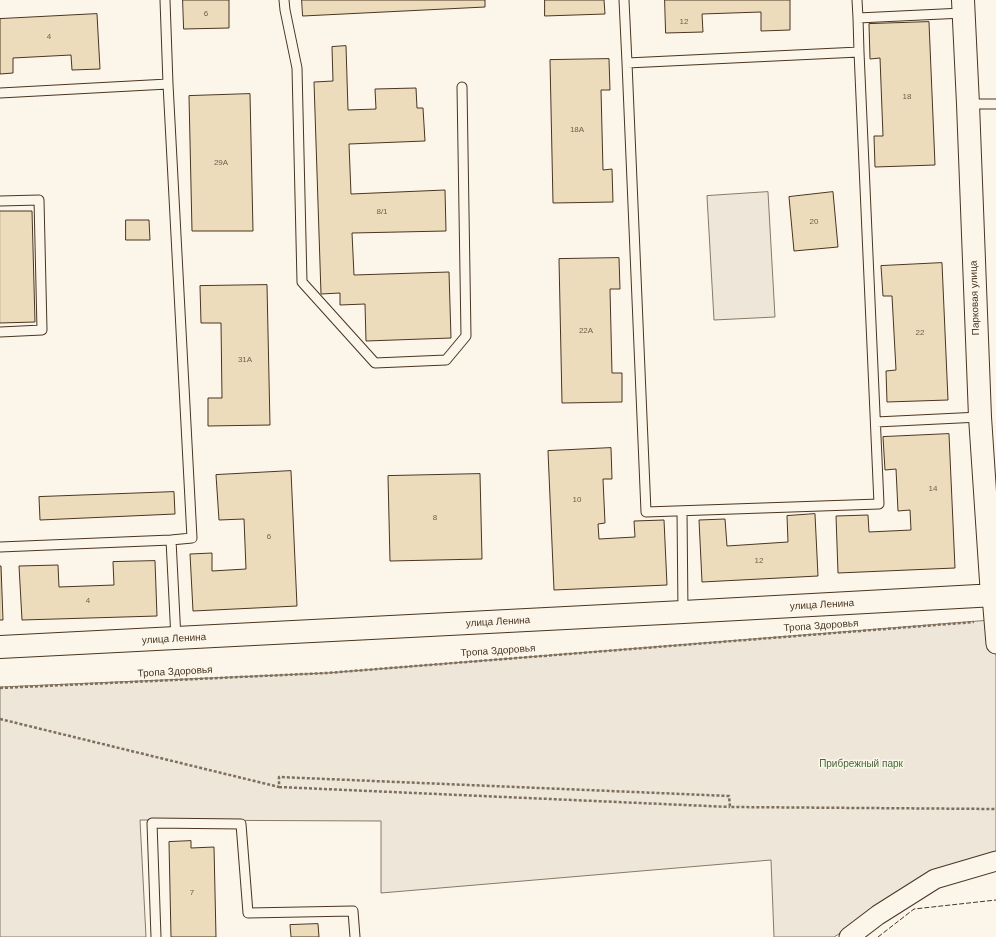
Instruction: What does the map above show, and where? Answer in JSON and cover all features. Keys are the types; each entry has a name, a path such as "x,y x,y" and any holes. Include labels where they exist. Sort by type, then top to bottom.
{"street":[{"name":"Парковая улица","path":"963,7 980,417 994,596"},
{"name":"улица Ленина","path":"0,647 994,596"},
{"path":"994,596 996,644"},
{"path":"849,937 878,915 935,879 996,861"}],"lane":[{"path":"0,547 192,538 168,84 165,0"},
{"path":"284,0 297,68 302,282 375,363 446,360 466,336 462,87"},
{"path":"624,0 646,512 879,504 857,0"},
{"path":"858,18 963,7"},
{"path":"627,63 859,52"},
{"path":"0,93 168,84"},
{"path":"968,104 996,104"},
{"path":"0,201 39,200 42,330 0,332"},
{"path":"876,422 980,417"},
{"path":"682,511 683,612"},
{"path":"171,540 176,639"},
{"path":"156,937 152,823 241,824 248,913 354,911 355,937"}],"path":[{"name":"Тропа Здоровья","path":"0,688 327,673 994,620"},
{"path":"0,719 279,787 730,807 996,809"},
{"path":"279,787 279,777 729,796 730,807"}],"green space":[{"path":"768,192 775,317 714,320 707,196"},
{"name":"Прибрежный парк","path":"996,620 996,856 939,871 834,937 774,937 771,860 381,893 381,821 140,820 146,937 0,937 0,687 327,673"}],"building":[{"path":"183,0 229,0 229,28 184,29"},
{"path":"302,0 485,0 485,7 303,16"},
{"path":"545,0 604,0 605,14 545,16"},
{"path":"665,0 790,0 790,30 761,31 761,12 702,14 703,32 666,33"},
{"path":"97,14 100,69 72,70 71,55 13,58 13,73 0,74 0,19"},
{"path":"929,22 935,165 875,167 874,136 883,136 880,58 870,59 869,24"},
{"path":"346,46 348,110 376,109 375,89 416,88 417,108 423,108 425,141 349,144 351,194 445,190 446,231 352,233 354,275 449,272 451,338 366,341 365,304 340,305 340,293 321,294 314,82 333,81 332,47"},
{"path":"609,59 610,90 601,90 603,170 612,169 613,202 553,203 550,60"},
{"path":"250,94 253,231 192,231 189,96"},
{"path":"833,192 838,247 794,251 789,197"},
{"path":"0,211 32,211 35,322 0,323"},
{"path":"126,220 149,220 150,240 126,240"},
{"path":"619,258 620,289 610,289 612,373 622,373 622,402 562,403 559,259"},
{"path":"942,263 948,400 887,402 886,371 896,370 892,296 883,296 881,266"},
{"path":"267,285 270,425 208,426 208,398 222,398 221,323 201,323 200,286"},
{"path":"949,434 955,568 838,573 836,516 868,515 869,532 911,530 910,510 898,511 896,469 885,470 883,437"},
{"path":"611,448 612,479 603,479 605,523 598,524 599,539 635,537 634,521 664,520 667,585 554,590 548,451"},
{"path":"291,471 297,606 193,611 190,554 212,553 212,571 246,569 244,519 219,520 216,475"},
{"path":"480,474 482,559 390,561 388,476"},
{"path":"174,492 175,514 40,520 39,497"},
{"path":"815,514 818,576 702,582 699,520 725,519 727,546 788,542 787,516"},
{"path":"155,561 157,616 22,620 19,566 58,565 59,587 114,585 113,562"},
{"path":"1,566 3,620 0,620"},
{"path":"191,841 191,848 214,847 216,937 171,937 169,842"},
{"path":"318,924 319,937 291,937 290,925"}],"fence":[{"path":"878,937 914,909 996,900"}]}
